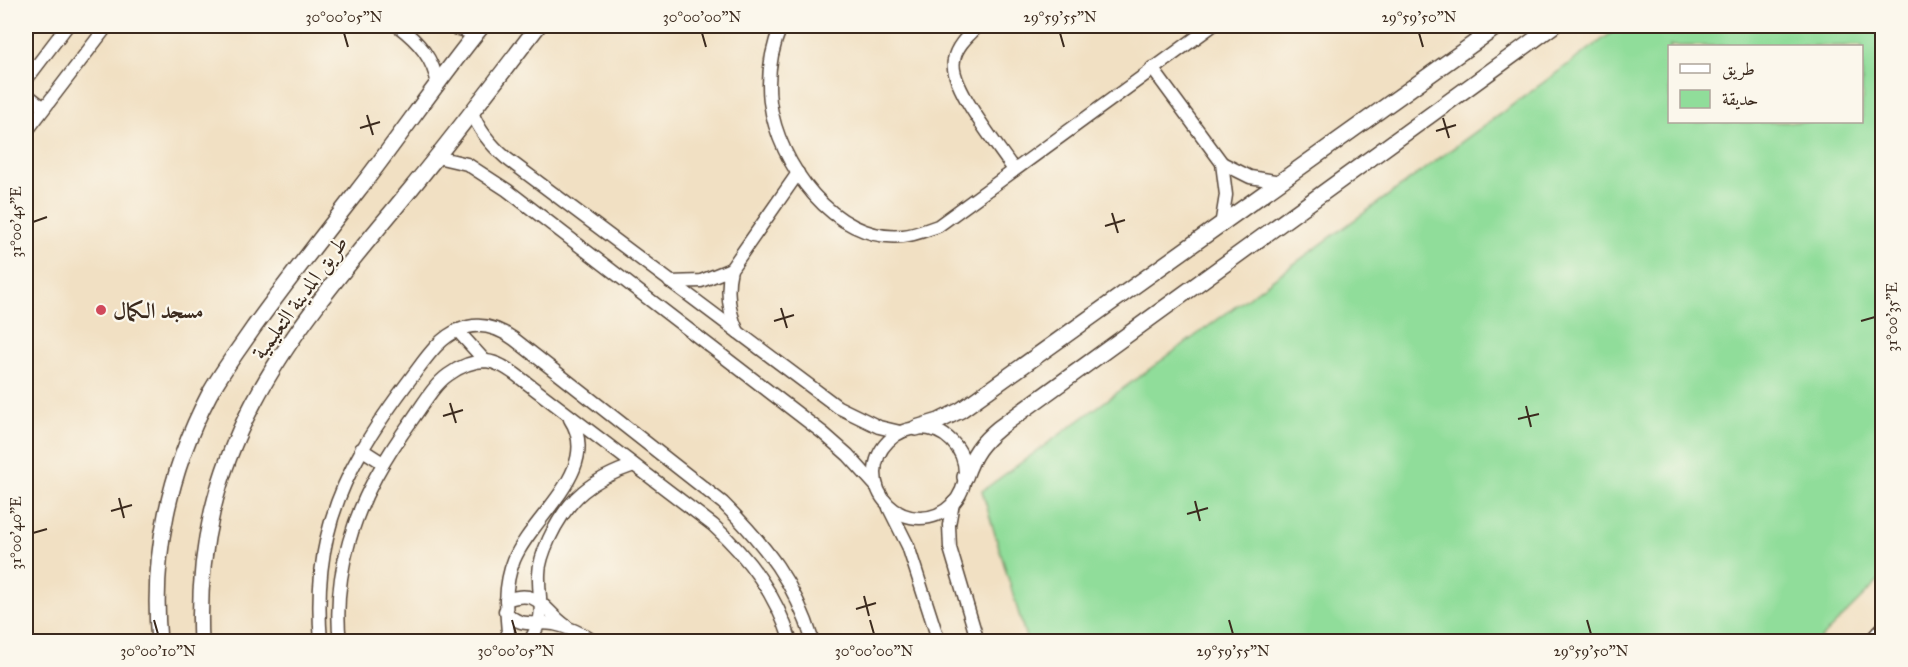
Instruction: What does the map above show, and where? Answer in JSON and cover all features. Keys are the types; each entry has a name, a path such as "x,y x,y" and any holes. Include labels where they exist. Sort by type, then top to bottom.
{"street":[{"path":"26,80 67,26"},
{"path":"26,132 107,26"},
{"path":"398,26 418,42 425,51 436,73 438,85"},
{"path":"446,26 466,31 480,28"},
{"name":"طريق المدينة التعليمية","path":"201,642 201,576 212,507 226,462 249,408 286,348 319,302 437,157 538,26"},
{"path":"781,26 771,59 770,103 783,145 798,173 816,198 846,223 873,233 901,236 920,233 938,226 1212,26"},
{"path":"978,26 958,48 953,72 962,93 1014,170"},
{"path":"877,487 875,471 878,456 887,442 900,432 939,421 961,410 1498,26"},
{"path":"885,502 898,513 911,517 925,518 938,514 953,503 961,492 972,458 984,441 999,428 1553,26"},
{"name":"طريق المدينة التعليمية","path":"159,642 157,583 160,544 168,505 178,467 210,395 230,361 281,290 480,28"},
{"path":"1152,68 1222,163 1250,177 1281,182"},
{"path":"26,94 44,108"},
{"path":"472,112 476,124 487,139 506,158 738,333 838,407 871,424 900,432"},
{"path":"437,157 466,164 507,190 823,433 848,455 877,487 908,546 939,642"},
{"path":"1221,226 1226,195 1222,163"},
{"path":"738,333 729,308 728,282 731,268 798,173"},
{"path":"670,282 701,280 731,268"},
{"path":"321,642 319,603 321,570 327,537 336,506 361,449 420,365 457,330 480,325 504,332 723,503 752,532 790,584 800,603 813,642"},
{"path":"457,330 485,361"},
{"path":"340,642 339,605 348,544 357,515 383,463 418,410 447,376 459,368 485,361 498,363 515,374 713,525 739,548 772,595 785,621 791,642"},
{"path":"509,642 506,605 509,574 521,545 572,474 578,459 578,436 568,415"},
{"path":"916,428 931,429 946,436 957,447 963,460 965,477"},
{"path":"361,449 383,463"},
{"path":"530,642 539,624 542,602 539,588 540,563 558,520 569,505 590,486 614,472 634,465"},
{"path":"953,503 948,525 950,548 978,642"},
{"path":"739,548 752,532"},
{"path":"506,605 529,596 542,602 570,629"},
{"path":"506,605 518,622 529,625 554,624 570,629 595,642"},
{"path":"1869,642 1882,628"}],"green space":[{"path":"1621,26 1882,26 1882,578 1818,641 1027,641 982,491"}],"place":[{"name":"مسجد الكمال","path":"101,310"}]}
